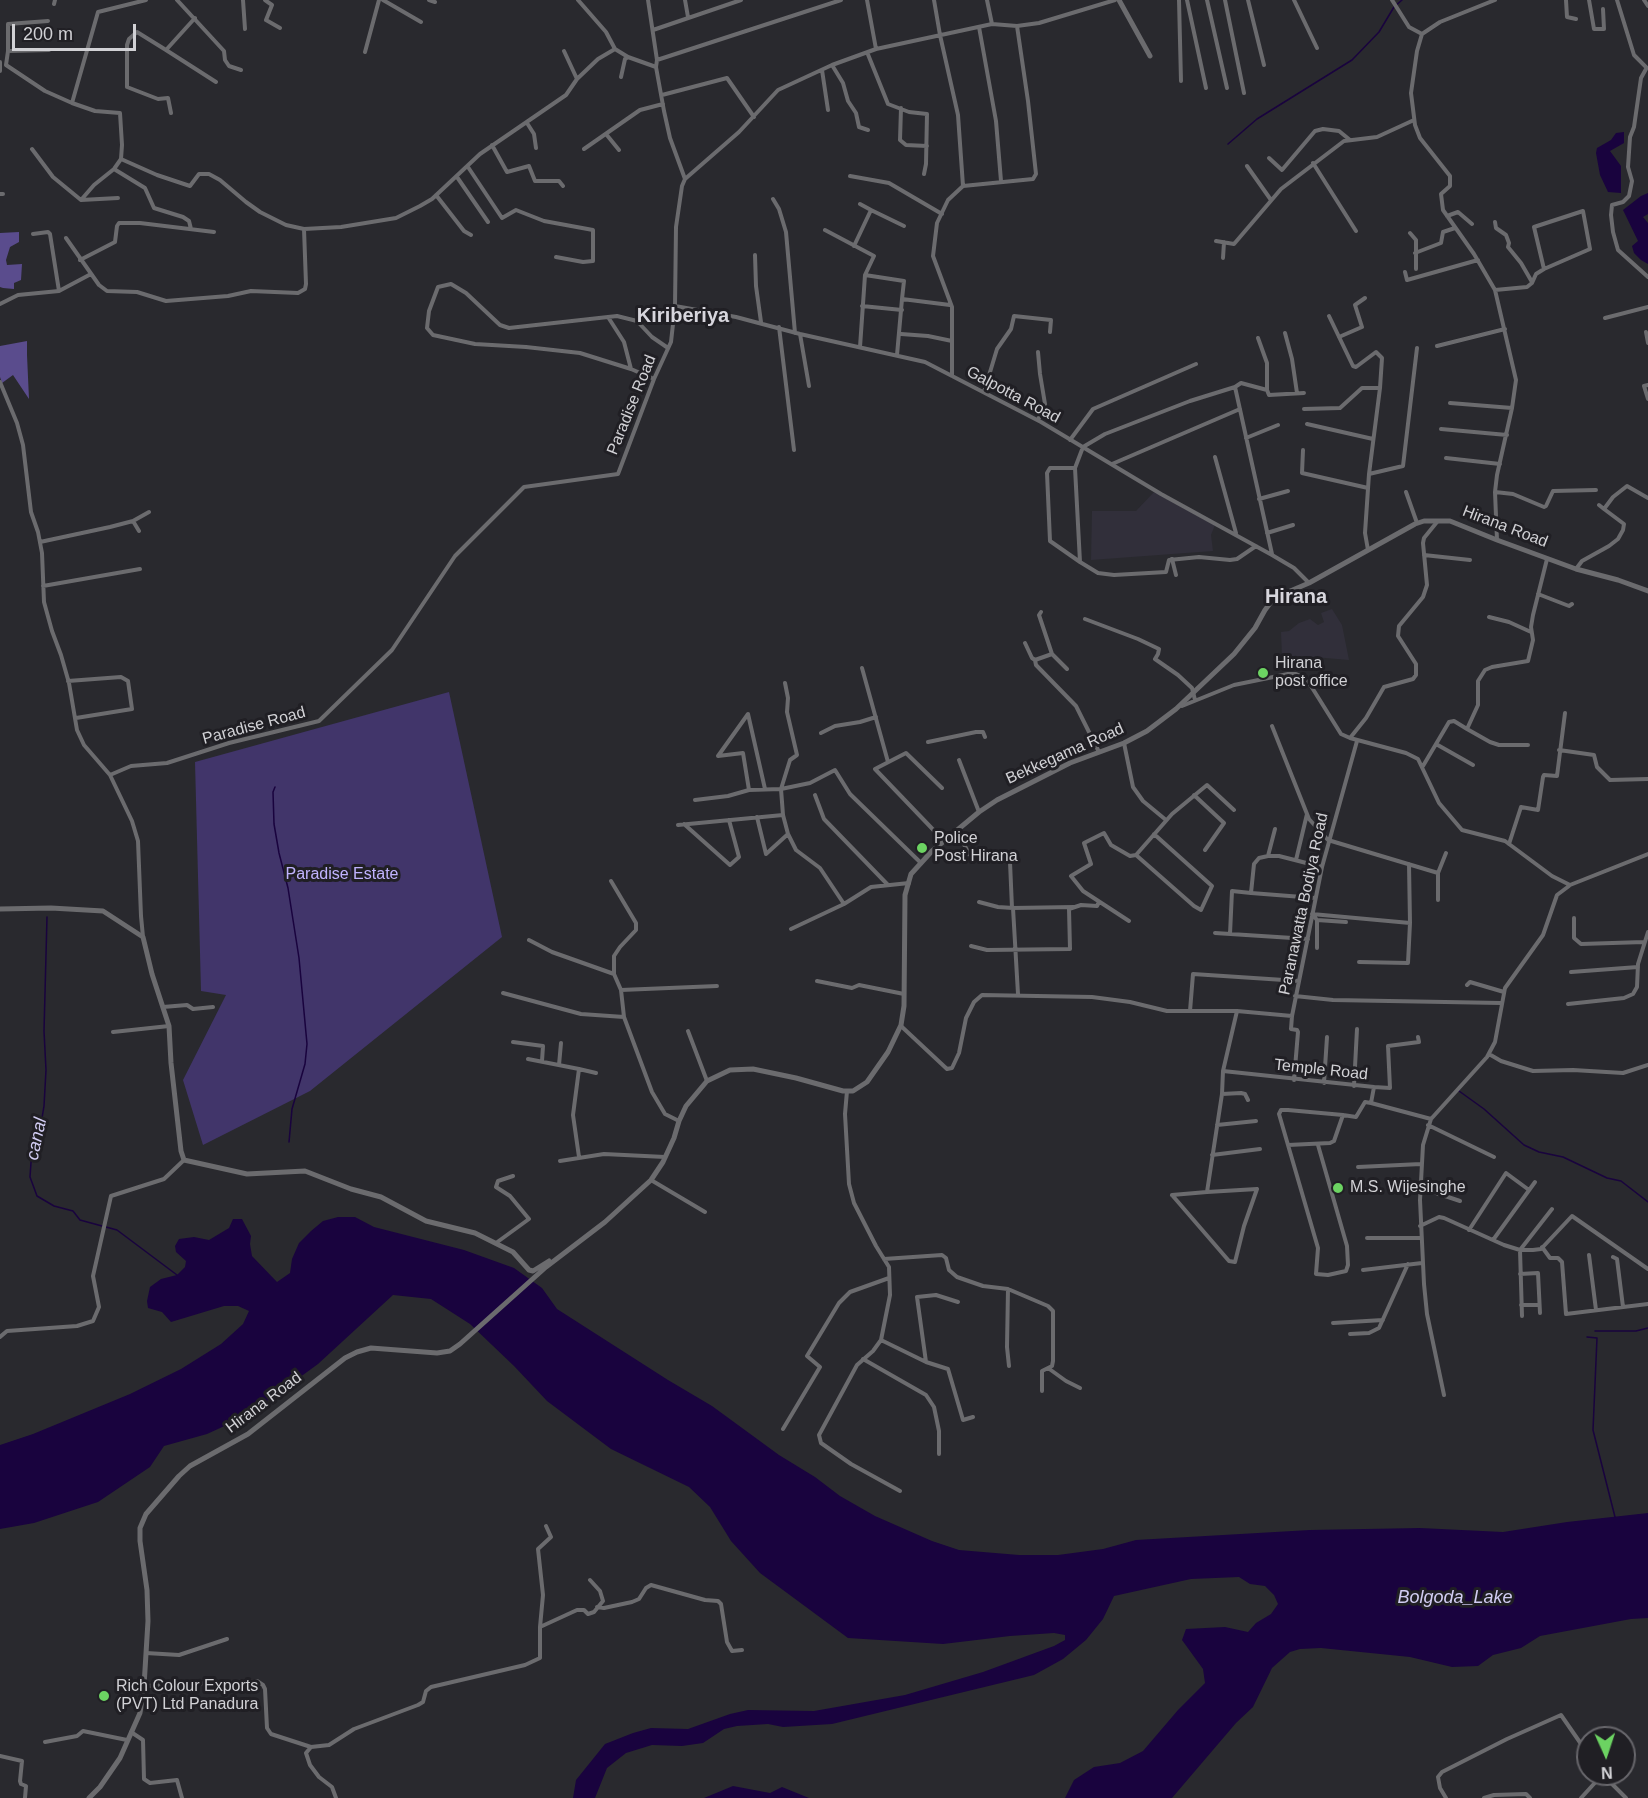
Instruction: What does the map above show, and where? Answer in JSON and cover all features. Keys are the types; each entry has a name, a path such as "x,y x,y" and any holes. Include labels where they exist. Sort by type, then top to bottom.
{"street":[{"path":"72,103 98,12 146,0"},
{"path":"177,0 224,51 225,60 229,66 241,70"},
{"path":"243,0 245,29"},
{"path":"265,0 272,5 266,20 280,28"},
{"path":"365,52 379,0"},
{"path":"383,0 421,22"},
{"path":"429,0 435,2"},
{"path":"578,0 606,32 615,49 628,57 656,67"},
{"path":"648,0 657,60 656,67 670,138 685,179 754,117 778,90 832,65 876,49 992,24 1017,26 1039,23 1117,0 1150,57"},
{"path":"685,0 688,17"},
{"path":"653,30 741,0"},
{"path":"657,60 841,0"},
{"path":"867,0 876,49"},
{"path":"934,0 958,115 963,186"},
{"path":"987,0 992,24"},
{"path":"1179,0 1181,81"},
{"path":"1187,0 1206,88"},
{"path":"1207,0 1227,88"},
{"path":"1225,0 1244,93"},
{"path":"1248,0 1264,65"},
{"path":"1294,0 1317,48"},
{"path":"1392,0 1409,27 1422,34"},
{"path":"1495,0 1440,22 1422,34 1411,93 1414,120 1420,138 1450,176 1450,186 1441,194 1446,216 1478,260 1494,290 1505,329 1515,380 1512,408 1495,492 1497,540"},
{"path":"1566,0 1567,17 1576,19"},
{"path":"1589,0 1594,29 1604,29 1604,9"},
{"path":"1617,0 1634,55 1647,68 1641,78 1635,127 1630,137 1628,167 1632,181 1629,196 1623,202 1612,205 1611,215 1618,250 1648,277"},
{"path":"1644,0 1648,6"},
{"path":"166,50 195,18"},
{"path":"6,65 8,24 48,21"},
{"path":"952,377 952,306 933,256 937,224 948,200 963,186 1033,179 1036,174 1017,26"},
{"path":"979,27 996,121 1001,182"},
{"path":"171,113 168,98 158,99 127,87 129,39 137,32 216,82"},
{"path":"121,159 190,186 199,174 209,174 260,212 286,225 304,229 341,227 396,218 436,195 492,145 566,94 577,79 598,59 615,49"},
{"path":"8,51 50,50"},
{"path":"564,51 577,79"},
{"path":"867,52 888,104 902,107 909,112 927,114 924,174"},
{"path":"621,77 625,59 628,57"},
{"path":"0,71 0,62 45,91 72,103 95,111 120,114 121,159 114,169 94,185 81,200"},
{"path":"832,65 843,83 848,101 856,112 859,127 868,130"},
{"path":"822,70 828,110"},
{"path":"662,95 727,78 754,117"},
{"path":"584,149 640,111 663,104"},
{"path":"902,107 900,140 906,146 927,146"},
{"path":"1216,241 1234,244 1281,189 1344,141 1377,137 1414,120"},
{"path":"527,123 534,134 536,148"},
{"path":"1269,158 1282,170 1315,131 1323,129 1339,131 1350,140"},
{"path":"606,134 619,150"},
{"path":"492,145 507,172 529,166 535,181 560,182 563,186"},
{"path":"32,150 53,177 81,200 118,198"},
{"path":"1313,163 1356,231"},
{"path":"1247,166 1271,200"},
{"path":"468,167 502,218 516,210 544,220 592,230 593,261 583,262 556,257"},
{"path":"114,169 145,188 154,208 183,217 189,221 191,229"},
{"path":"850,176 889,183 942,214"},
{"path":"457,177 488,222"},
{"name":"Paradise Road","path":"110,775 131,766 167,763 229,743 319,721 392,650 456,556 524,487 618,474 668,348 675,306 676,227 685,179"},
{"path":"436,195 464,231 471,235"},
{"path":"773,199 779,209 786,232 795,333"},
{"path":"860,204 904,226"},
{"path":"854,246 871,210"},
{"path":"1494,290 1527,287 1532,283 1536,274 1544,269 1590,249 1583,211 1534,227 1544,269"},
{"path":"1446,216 1458,212 1472,224"},
{"path":"1495,222 1496,228 1506,236 1508,247 1521,263 1532,283"},
{"path":"80,260 115,242 119,223 140,223 214,232"},
{"path":"1415,253 1441,243 1443,232 1455,228"},
{"path":"66,238 99,285 107,291 137,292 166,301 228,297 251,291 298,293 305,289 306,284 304,229"},
{"path":"825,230 874,256 865,275 860,347"},
{"path":"33,234 48,232 50,234 59,291"},
{"path":"1410,233 1416,240 1416,269"},
{"path":"1222,258 1224,242"},
{"path":"755,255 761,322"},
{"path":"1405,272 1407,280 1478,260"},
{"path":"0,304 18,295 59,291 91,274"},
{"path":"865,275 904,281 901,334 897,355"},
{"path":"654,379 631,369 580,353 526,346 476,344 433,335 427,328 429,311 438,287 451,284 466,293 500,325 509,328 617,316 636,321 652,338 668,348"},
{"path":"1339,337 1362,327 1355,304 1365,298"},
{"path":"902,299 952,306"},
{"name":"Galpotta Road","path":"675,306 761,322 795,333 925,363 1038,420 1161,494 1294,568 1309,583"},
{"path":"862,306 902,310"},
{"path":"1605,318 1648,307"},
{"path":"984,392 996,349 1011,329 1014,316 1051,320 1050,332"},
{"path":"1329,316 1354,367 1373,353 1378,352 1382,358 1369,474 1365,533 1368,551"},
{"path":"608,317 624,342 631,369"},
{"path":"778,327 794,450"},
{"path":"1437,346 1505,329"},
{"path":"1285,333 1292,359 1296,393"},
{"path":"1646,333 1648,343"},
{"path":"800,334 809,386"},
{"path":"901,334 928,336 953,342"},
{"path":"1258,338 1266,363 1269,395 1304,393"},
{"path":"1369,474 1403,466 1417,348"},
{"path":"1038,352 1045,404 1038,420"},
{"path":"1070,440 1093,409 1196,364"},
{"path":"0,382 22,445 31,512 42,553 44,602 68,681 77,730 84,746 110,775 132,821 138,841 143,938 169,1026 171,1063 184,1160"},
{"path":"1080,562 1075,468 1083,447 1105,434 1241,383 1267,390"},
{"path":"1648,385 1644,386 1648,399"},
{"path":"1235,387 1272,555"},
{"path":"1304,409 1340,408 1362,388 1380,388"},
{"path":"1450,403 1512,408"},
{"path":"1112,464 1240,410"},
{"path":"1307,424 1373,439"},
{"path":"1246,438 1278,425"},
{"path":"1442,429 1507,435"},
{"path":"1303,450 1302,473 1368,488"},
{"path":"1215,458 1236,534"},
{"path":"1446,458 1500,464"},
{"path":"1075,468 1050,468 1047,473 1050,541 1098,573 1114,575 1166,572 1169,560 1172,559 1199,557 1237,559 1257,546"},
{"path":"1604,508 1624,487 1630,487 1648,498"},
{"path":"1495,492 1513,494 1544,507 1553,491 1596,490"},
{"path":"1259,499 1288,491"},
{"path":"1406,492 1417,523"},
{"path":"1576,569 1582,561 1618,539 1623,530 1624,525 1599,505"},
{"path":"40,542 133,521 149,512"},
{"path":"1176,709 1234,654 1255,628 1274,598 1309,583 1417,523 1440,520"},
{"name":"Hirana Road","path":"1350,738 1366,718 1384,687 1413,679 1416,675 1416,664 1398,636 1402,621 1423,597 1426,585 1424,538 1433,525 1440,520 1450,520 1576,569 1648,591"},
{"path":"133,521 138,531"},
{"path":"1267,533 1293,525"},
{"path":"1424,555 1470,560"},
{"path":"1467,729 1478,705 1478,681 1485,670 1492,666 1528,661 1533,640 1531,632 1547,558"},
{"path":"1172,559 1176,574"},
{"path":"43,586 140,570"},
{"path":"1539,594 1569,606 1572,604"},
{"path":"1041,612 1039,615 1052,654 1067,669"},
{"path":"1489,617 1509,622 1531,632"},
{"path":"1085,619 1159,649 1155,659 1192,688 1196,700"},
{"path":"1025,643 1036,665 1076,706 1099,752"},
{"path":"1035,660 1052,654"},
{"path":"862,668 888,762"},
{"name":"Bekkegama Road","path":"847,1091 853,1091 867,1082 888,1052 901,1026 904,994 904,895 912,874 956,830 997,800 1070,764 1124,743 1147,731 1176,709 1196,700 1234,685 1288,674 1303,677 1311,686 1341,734 1357,741 1406,753 1419,759 1423,766"},
{"path":"68,681 121,677 128,681 132,709 76,718"},
{"path":"785,683 788,698 787,712 798,755 790,760 781,789 783,815 788,834 796,850 820,868 844,904"},
{"path":"1509,844 1521,807 1538,810 1544,775 1557,776 1565,713"},
{"path":"749,790 743,753 718,756 748,714 765,789"},
{"path":"821,733 835,726 876,717"},
{"path":"1528,745 1490,742 1451,720 1423,766 1439,802 1462,830 1489,836 1509,844 1533,864 1570,885"},
{"path":"1272,726 1307,814 1328,840 1438,873"},
{"path":"928,742 976,732 983,732 985,737"},
{"name":"Paranawatta Bodiya Road","path":"901,1026 947,1069 952,1068 959,1053 966,1018 974,1002 982,995 1092,997 1130,1002 1167,1011 1237,1011 1292,1016 1328,840 1357,741"},
{"path":"1124,743 1133,787 1143,801 1166,820"},
{"path":"1436,744 1473,765"},
{"path":"1559,750 1594,755 1597,767 1610,780 1648,779"},
{"path":"942,788 906,753 875,769 944,841"},
{"path":"959,760 979,812"},
{"path":"696,800 729,796 749,790 781,789 810,783 836,770 850,795 921,863"},
{"path":"1129,921 1083,891 1071,876 1090,864 1084,843 1104,833 1111,845 1130,856 1136,855 1166,820 1207,785 1234,810"},
{"path":"814,795 824,819 889,885"},
{"path":"1194,795 1224,823 1204,850"},
{"path":"1296,860 1307,814"},
{"path":"678,825 783,815"},
{"path":"757,817 766,854 788,834"},
{"path":"684,824 730,865 739,857 729,820"},
{"path":"1268,856 1275,829"},
{"path":"956,830 969,854 976,859 1010,862 1018,994"},
{"path":"1136,855 1201,910 1212,886 1154,834"},
{"path":"1438,900 1438,873 1446,854"},
{"path":"1444,1395 1427,1314 1420,1238 1422,1145 1428,1125 1489,1053 1495,1042 1504,992 1543,935 1557,895 1570,885 1648,855"},
{"path":"1251,893 1254,864 1258,858 1268,856 1322,867"},
{"path":"1359,962 1408,963 1409,864"},
{"path":"610,881 636,923 636,930 615,956 614,974 621,990 624,1017 652,1092 665,1114 679,1121"},
{"path":"791,929 844,904 871,887 909,883"},
{"path":"1230,934 1232,891 1315,898"},
{"path":"979,902 1012,908 1097,906 1099,902"},
{"path":"971,946 987,950 1070,949 1070,909 1074,907"},
{"path":"0,909 51,908 103,911 143,938"},
{"path":"1312,915 1410,922"},
{"path":"1312,915 1317,920 1346,922"},
{"path":"1574,918 1574,938 1578,943 1644,942"},
{"path":"1317,920 1317,948"},
{"path":"1568,1004 1624,998 1634,994 1637,987 1638,967 1648,932"},
{"path":"1215,933 1308,939"},
{"path":"529,940 552,952 614,974"},
{"path":"1571,972 1638,967"},
{"path":"1190,1011 1193,974 1299,981"},
{"path":"817,981 852,988 859,985 904,994"},
{"path":"1467,984 1470,982 1504,992"},
{"path":"621,990 717,986"},
{"path":"503,993 581,1014 624,1017"},
{"path":"1295,996 1333,1000 1501,1003"},
{"path":"162,1007 187,1005 193,1009 213,1007"},
{"path":"1207,1192 1222,1094 1223,1071 1237,1011"},
{"path":"1292,1016 1291,1029 1297,1029 1298,1032 1294,1080"},
{"path":"114,1032 169,1026"},
{"path":"1354,1086 1357,1029"},
{"path":"688,1031 707,1081"},
{"path":"1324,1083 1327,1037"},
{"path":"1374,1088 1390,1088 1388,1046 1419,1042 1418,1037"},
{"path":"513,1042 543,1046 542,1061"},
{"path":"559,1065 561,1043"},
{"path":"1489,1053 1501,1061 1533,1071 1573,1070 1623,1073 1648,1065"},
{"path":"528,1059 596,1073"},
{"path":"705,1212 651,1180 674,1138 686,1106 707,1081 730,1071 753,1069 847,1091 845,1114 849,1184 854,1203 889,1267 890,1295 881,1340 857,1365 819,1435 821,1443 851,1464 900,1491"},
{"path":"579,1070 573,1115 579,1157"},
{"name":"Temple Road","path":"1223,1071 1374,1088 1371,1103 1431,1119"},
{"path":"1222,1094 1241,1093 1247,1096 1248,1100"},
{"path":"1318,1145 1347,1246 1346,1271 1328,1275 1316,1274 1318,1248 1279,1114 1281,1110 1356,1117 1365,1102 1371,1103"},
{"path":"1288,1144 1318,1145 1334,1141 1343,1115"},
{"path":"1217,1125 1256,1121"},
{"path":"1428,1125 1494,1157"},
{"path":"1212,1155 1260,1149"},
{"path":"560,1161 604,1154 665,1157"},
{"path":"184,1160 247,1174 305,1171 351,1189 381,1197 426,1221 475,1233 513,1252 529,1270 533,1271 554,1260"},
{"path":"0,1337 7,1331 77,1326 93,1321 99,1307 93,1276 111,1196 164,1179 184,1160"},
{"path":"1358,1167 1421,1164"},
{"path":"1469,1230 1506,1173 1529,1190"},
{"path":"496,1244 529,1219 510,1196 496,1187 498,1181 513,1176"},
{"name":"Hirana Road","path":"89,1798 100,1787 120,1758 140,1713 146,1653 147,1590 140,1528 146,1514 179,1476 190,1466 248,1434 345,1358 357,1352 378,1348 437,1353 450,1351 469,1337 554,1260 605,1222 651,1180"},
{"path":"1494,1240 1535,1182"},
{"path":"1421,1188 1460,1201"},
{"path":"1257,1189 1235,1262 1229,1261 1172,1195 1207,1192 1257,1189"},
{"path":"1522,1316 1520,1250 1552,1209"},
{"path":"1420,1226 1439,1217 1520,1250 1533,1250 1542,1247 1572,1216 1648,1269"},
{"path":"1367,1238 1420,1238"},
{"path":"1542,1247 1550,1258 1558,1258 1562,1262 1566,1314 1648,1304"},
{"path":"884,1259 942,1255 946,1258 950,1270 957,1277 983,1286 1008,1289 1048,1306 1053,1311 1053,1361 1052,1366 1042,1371 1042,1391"},
{"path":"1589,1255 1596,1310"},
{"path":"1613,1257 1617,1259 1623,1307"},
{"path":"1363,1270 1422,1263"},
{"path":"1350,1334 1374,1332 1383,1320 1408,1264"},
{"path":"1520,1274 1538,1273 1540,1312"},
{"path":"783,1429 820,1367 807,1356 839,1303 850,1292 889,1278"},
{"path":"1008,1289 1009,1366"},
{"path":"926,1362 917,1297 936,1295 958,1302"},
{"path":"1521,1305 1539,1305"},
{"path":"1333,1323 1383,1320"},
{"path":"881,1340 948,1370 963,1420 973,1417"},
{"path":"863,1359 926,1395 934,1407 939,1431 939,1454"},
{"path":"1048,1368 1080,1388"},
{"path":"144,1686 257,1681 266,1689 267,1728 271,1734 311,1747 329,1745 354,1729 418,1705 423,1702 426,1691 431,1687 530,1663 540,1658 543,1595 537,1549 551,1537 546,1526"},
{"path":"540,1627 576,1610 584,1610 588,1614 594,1612 603,1601 600,1591 590,1580"},
{"path":"597,1607 604,1608 632,1602 639,1599 646,1588 651,1585 705,1600 718,1601 727,1642 732,1651 742,1650"},
{"path":"146,1653 180,1655 227,1639"},
{"path":"1446,1798 1440,1788 1438,1777 1442,1772 1508,1739 1561,1715 1576,1737"},
{"path":"45,1742 77,1736 83,1731 127,1740"},
{"path":"131,1732 143,1740 144,1779 150,1782 177,1780 182,1798"},
{"path":"311,1747 306,1753 310,1765 319,1777 332,1787 336,1798"},
{"path":"0,1756 22,1761 20,1781 26,1786 25,1798"},
{"path":"1581,1798 1592,1786"},
{"path":"1613,1786 1626,1798"},
{"path":"1485,1798 1494,1795 1526,1794 1530,1798"}],"shaded area":[{"path":"19,232 19,242 10,247 6,260 7,265 22,264 21,280 14,283 14,289 3,288 0,287 0,233"},
{"path":"27,341 29,399 13,375 2,383 0,377 0,346"},
{"path":"1154,492 1215,525 1211,535 1213,551 1091,560 1092,511 1136,511"},
{"path":"1332,609 1342,625 1349,660 1302,656 1302,669 1288,666 1287,658 1282,657 1281,632 1289,631 1299,623 1310,619 1318,625 1324,622 1321,613"}],"green space":[{"name":"Paradise Estate","path":"449,692 502,937 310,1091 203,1145 183,1080 226,995 201,991 195,762"}],"water":[{"path":"1624,132 1624,143 1610,151 1621,166 1621,193 1608,192 1600,175 1597,148 1611,140 1616,133"},
{"path":"1648,193 1648,214 1643,217 1648,223 1648,264 1634,253 1632,246 1638,241 1623,210"},
{"name":"Bolgoda_Lake","path":"338,1217 355,1217 374,1227 464,1250 514,1268 542,1288 557,1309 712,1406 840,1496 875,1516 959,1550 1019,1555 1058,1555 1103,1549 1136,1540 1310,1530 1420,1528 1503,1532 1648,1513 1648,1618 1631,1619 1540,1636 1521,1648 1493,1655 1478,1666 1452,1667 1410,1657 1321,1648 1290,1652 1272,1668 1253,1707 1236,1723 1172,1798 1065,1798 1074,1780 1094,1767 1120,1763 1143,1751 1205,1683 1203,1669 1182,1640 1186,1629 1225,1627 1248,1632 1256,1623 1271,1614 1278,1604 1274,1595 1265,1586 1250,1584 1239,1577 1191,1579 1114,1596 1103,1619 1086,1640 1063,1659 1034,1675 832,1724 783,1727 768,1724 737,1726 724,1729 703,1743 682,1746 652,1745 626,1753 607,1768 595,1798 573,1798 576,1780 605,1744 633,1733 651,1728 688,1729 748,1710 814,1711 905,1695 983,1672 1054,1646 1065,1640 1065,1635 1054,1633 1010,1636 943,1644 848,1638 760,1573 731,1541 710,1507 689,1487 611,1449 547,1401 470,1324 431,1299 393,1295 318,1364 270,1399 231,1423 207,1434 164,1446 150,1467 98,1502 34,1523 0,1529 0,1445 33,1434 130,1394 181,1369 221,1344 243,1324 249,1311 238,1306 224,1306 171,1322 162,1312 148,1308 150,1287 161,1279 177,1275 185,1267 186,1261 176,1252 175,1246 179,1239 194,1237 209,1240 229,1228 233,1219 242,1219 251,1236 252,1256 277,1282 290,1273 292,1259 299,1243 323,1221"},
{"path":"733,1786 770,1793 782,1787 809,1798 704,1798"}],"waterway":[{"path":"1228,144 1257,119 1352,60 1379,32 1394,7 1402,0"},
{"path":"275,787 273,792 274,824 288,888 299,958 307,1044 305,1064 292,1109 289,1142"},
{"name":"canal","path":"47,917 44,1106 40,1130 32,1148 30,1177 37,1196 54,1206 73,1211 80,1220 102,1226"},
{"path":"1459,1091 1484,1109 1524,1145 1539,1152 1563,1157 1607,1178 1621,1181 1648,1202"},
{"name":"canal","path":"106,1227 117,1230 177,1275"},
{"path":"1595,1331 1636,1331 1648,1328"},
{"path":"1587,1337 1597,1338 1593,1430 1615,1517"}],"place":[{"name":"Hirana post office","path":"1263,673"},
{"name":"Police Post Hirana","path":"922,848"},
{"name":"M.S. Wijesinghe","path":"1338,1188"},
{"name":"Rich Colour Exports (PVT) Ltd Panadura","path":"104,1696"}],"district":[{"name":"Kiriberiya","path":"683,316"},
{"name":"Hirana","path":"1296,597"}]}
